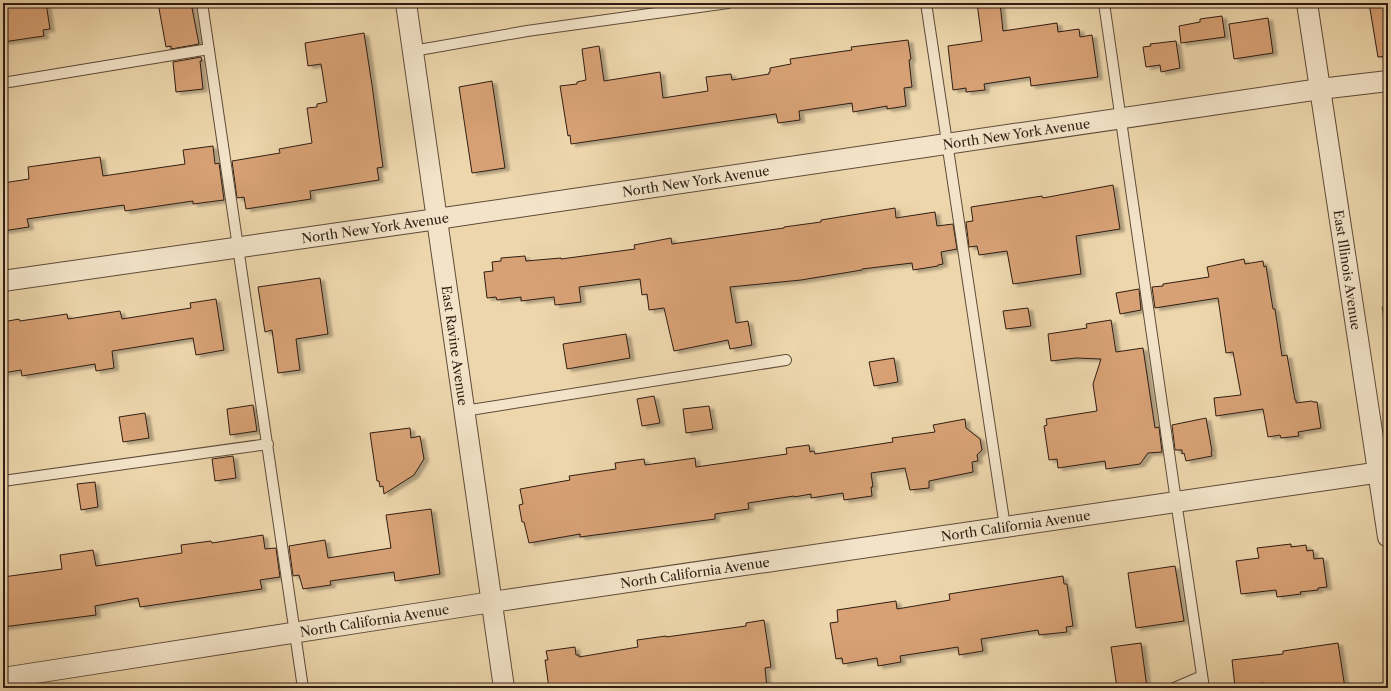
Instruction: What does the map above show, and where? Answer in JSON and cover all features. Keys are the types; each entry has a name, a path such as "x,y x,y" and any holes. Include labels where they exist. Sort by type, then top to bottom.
{"street":[{"name":"East Ravine Avenue","path":"406,3 504,688"},
{"name":"East Illinois Avenue","path":"1308,3 1320,89 1383,471 1388,537"},
{"name":"North New York Avenue","path":"3,281 239,248 1320,89 1388,81"},
{"name":"North California Avenue","path":"3,678 492,602 1383,471"}],"lane":[{"path":"202,3 296,632 303,688"},
{"path":"413,51 527,31 728,3"},
{"path":"926,3 1005,527"},
{"path":"1104,3 1204,688"},
{"path":"3,83 209,49"},
{"path":"464,411 786,360"},
{"path":"3,481 268,444"},
{"path":"1174,688 1202,676"}],"green space":[{"path":"1388,306 1388,347 1382,307"}],"building":[{"path":"3,3 46,3 50,29 43,30 44,36 3,42"},
{"path":"158,3 191,3 199,44 171,49 171,46 166,47"},
{"path":"977,3 1000,3 1003,31 1057,23 1058,32 1079,29 1080,37 1092,35 1098,77 1031,86 1030,77 984,84 985,90 966,92 966,88 953,90 948,46 982,41"},
{"path":"1369,3 1388,3 1388,56 1378,57"},
{"path":"1222,16 1225,37 1181,43 1179,26 1200,22 1200,19"},
{"path":"1268,18 1273,53 1234,59 1229,24"},
{"path":"364,33 383,167 377,168 379,180 310,191 311,199 246,209 244,197 237,198 232,161 280,153 279,149 312,143 307,108 317,107 317,104 327,102 321,64 308,66 305,43"},
{"path":"908,40 911,59 909,60 912,87 904,88 906,106 887,109 887,106 853,112 852,103 799,111 800,120 778,123 776,114 571,144 570,135 568,136 560,86 577,84 577,82 586,80 582,49 599,46 604,81 660,72 663,98 708,91 706,77 731,74 732,80 769,74 770,68 791,64 790,59 852,50 851,47"},
{"path":"1176,41 1180,68 1161,72 1160,65 1146,67 1143,47 1151,46 1150,44"},
{"path":"201,57 202,61 200,61 203,89 176,92 173,62"},
{"path":"492,81 505,168 472,173 459,87"},
{"path":"213,146 215,164 219,163 224,200 193,204 193,201 125,211 124,205 27,219 29,227 3,231 3,183 29,179 28,167 100,157 103,176 185,164 183,150"},
{"path":"1113,185 1120,229 1076,236 1081,274 1013,284 1007,251 979,255 977,246 969,247 966,222 973,221 971,207 1042,196 1043,198"},
{"path":"895,208 896,218 935,212 937,226 953,224 957,249 941,252 943,264 938,266 913,270 912,263 862,269 801,280 730,287 736,323 748,321 752,345 730,349 728,340 674,351 664,308 649,310 647,294 642,295 640,279 579,287 581,302 555,305 554,297 521,301 521,297 497,300 496,297 487,298 484,272 493,271 492,262 501,261 501,258 525,256 526,261 561,259 635,249 634,245 671,238 672,244 784,228 821,222 821,220"},
{"path":"1244,259 1245,264 1263,261 1264,267 1266,266 1273,309 1275,309 1282,356 1287,355 1296,403 1312,401 1317,402 1321,428 1298,432 1299,436 1281,438 1280,435 1268,437 1263,409 1216,416 1214,398 1241,395 1233,352 1226,353 1218,298 1155,308 1152,287 1209,277 1207,267"},
{"path":"320,278 328,334 296,339 300,370 278,373 272,330 265,332 258,287"},
{"path":"1139,289 1141,310 1120,314 1116,293"},
{"path":"216,299 224,350 196,355 193,338 112,351 114,368 96,371 95,364 22,376 21,370 3,373 3,322 67,314 68,319 120,311 122,319 191,308 190,303"},
{"path":"1028,308 1031,326 1006,329 1003,311"},
{"path":"1111,320 1116,352 1143,348 1155,428 1159,427 1162,452 1148,453 1140,464 1106,469 1105,461 1058,468 1057,459 1049,460 1044,426 1047,425 1046,419 1097,411 1093,384 1101,359 1076,358 1051,361 1048,334 1087,328 1086,324"},
{"path":"626,334 630,358 567,369 563,344"},
{"path":"894,358 898,382 874,386 869,362"},
{"path":"654,396 660,423 642,426 637,399"},
{"path":"253,405 257,431 230,435 227,409"},
{"path":"709,406 713,429 686,433 683,409"},
{"path":"145,413 149,438 123,442 119,417"},
{"path":"1206,418 1212,456 1186,461 1184,453 1182,454 1182,450 1175,450 1172,425"},
{"path":"965,419 966,428 980,439 982,450 977,455 978,461 972,462 973,472 929,481 929,488 910,490 905,468 871,473 873,487 871,487 872,496 844,500 843,493 811,498 811,494 794,496 748,503 749,509 715,514 715,519 580,537 580,534 529,543 524,522 522,522 519,505 523,504 520,489 570,480 569,476 616,469 615,463 644,459 645,465 695,458 696,467 787,454 786,448 809,445 810,452 814,451 815,454 893,442 892,438 935,432 933,425"},
{"path":"410,428 411,438 420,436 424,459 414,475 384,494 383,486 380,487 379,481 377,481 370,433"},
{"path":"233,456 236,478 215,481 212,459"},
{"path":"95,482 98,507 81,510 77,484"},
{"path":"431,509 440,574 395,581 394,572 330,581 331,585 303,589 299,575 293,576 289,546 325,540 328,558 391,548 386,515"},
{"path":"263,535 265,549 276,548 280,577 260,580 262,589 140,607 138,598 95,606 96,615 3,627 3,577 62,569 60,555 93,550 96,566 182,553 181,545 211,541 212,543"},
{"path":"1291,544 1291,547 1306,545 1307,551 1313,550 1314,559 1323,558 1327,587 1318,588 1318,590 1300,592 1301,594 1277,597 1276,590 1241,594 1236,561 1259,558 1257,548"},
{"path":"1175,566 1184,621 1136,628 1128,573"},
{"path":"1063,576 1064,584 1067,584 1073,626 1066,627 1067,632 1039,635 1038,630 981,639 983,651 959,655 958,647 900,656 901,662 878,666 877,658 843,664 842,658 836,659 830,623 838,622 837,610 896,601 897,609 950,600 949,594"},
{"path":"764,620 771,667 765,668 767,688 549,688 545,660 548,660 546,651 575,647 576,655 579,655 579,657 638,647 637,640 746,626 746,623"},
{"path":"1141,643 1147,688 1117,688 1111,647"},
{"path":"1338,643 1345,688 1264,688 1264,683 1235,687 1232,660 1283,654 1283,651"}]}
